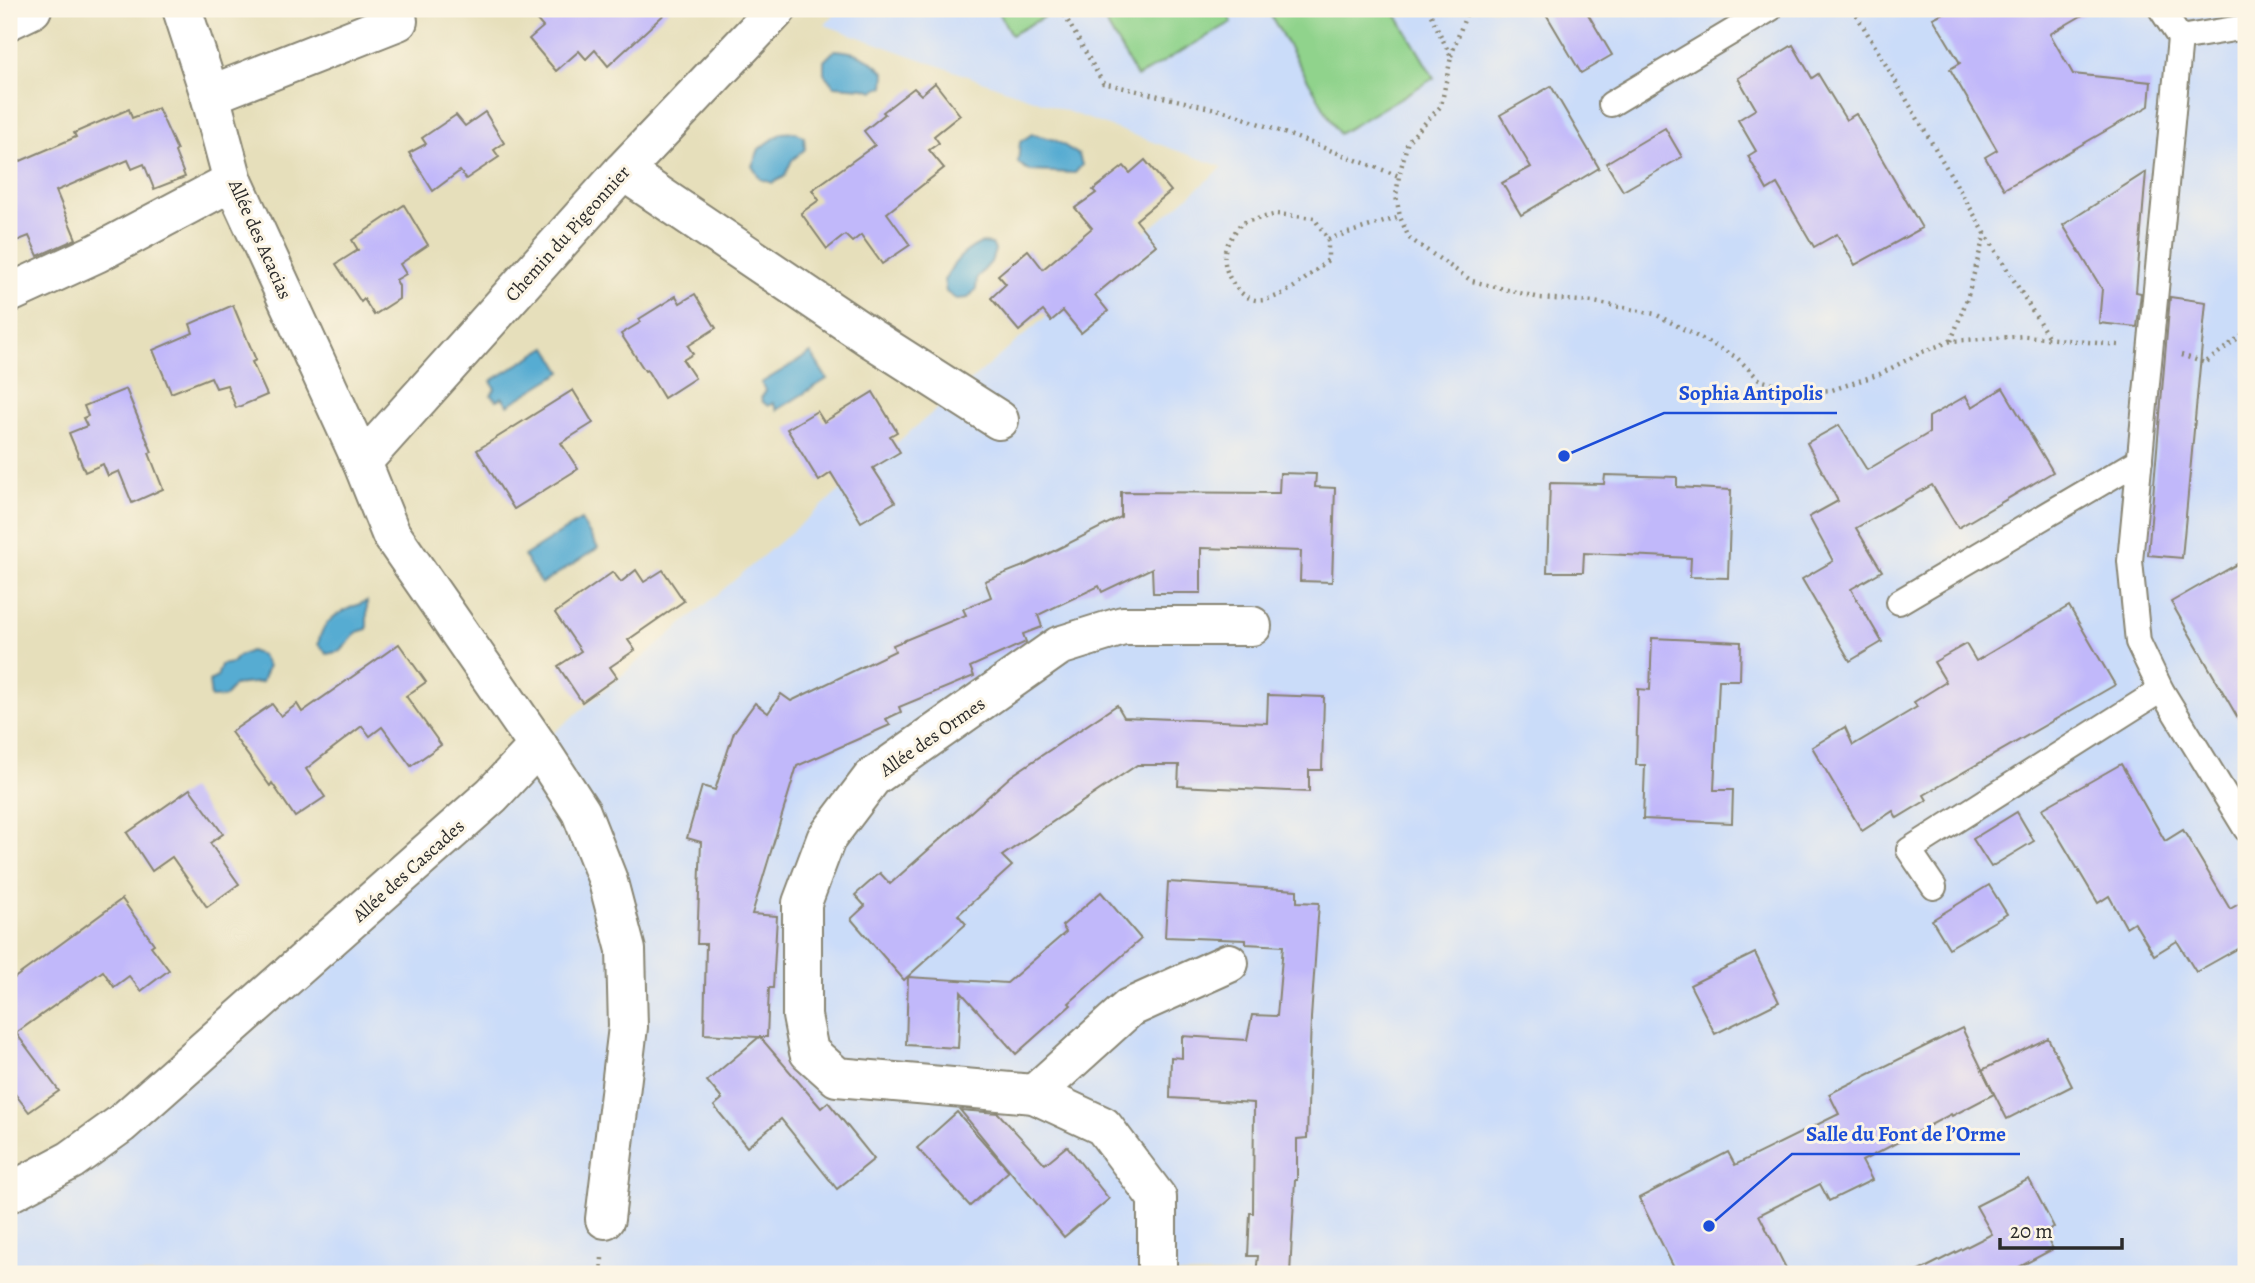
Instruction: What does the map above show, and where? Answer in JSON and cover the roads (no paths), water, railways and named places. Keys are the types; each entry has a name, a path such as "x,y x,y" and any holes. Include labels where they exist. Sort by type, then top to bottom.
{"street":[{"path":"9,20 32,9"},
{"name":"Allée des Acacias","path":"182,9 210,95 233,181 362,461"},
{"name":"Chemin du Pigeonnier","path":"362,461 623,171 776,9"},
{"path":"210,95 398,21"},
{"path":"623,171 869,337 999,420"},
{"path":"10,293 97,253 233,181"},
{"path":"362,461 391,534 581,812 607,878 626,950 628,1027 605,1219"},
{"name":"Allée des Ormes","path":"1157,1274 1157,1198 1103,1126 1034,1094 837,1077 809,1052 802,1016 802,903 826,839 872,778 1059,646 1123,626 1252,626"},
{"name":"Allée des Cascades","path":"9,1193 71,1160 121,1124 492,795 538,746"},
{"path":"1034,1094 1129,1008 1229,963"}],"lane":[{"path":"1611,104 1770,9"},
{"path":"2161,9 2180,38 2130,561 2137,642 2161,690 2246,829"},
{"path":"2180,38 2246,27"},
{"path":"1899,603 2140,460"},
{"path":"1934,887 1909,850 2161,690"}],"water":[{"path":"835,50 863,56 874,63 885,73 884,86 874,91 834,86 824,74 824,61"},
{"path":"796,132 804,137 805,149 792,160 784,177 772,183 760,179 752,166 759,149 782,133"},
{"path":"1032,134 1055,140 1079,155 1082,165 1075,173 1030,171 1018,163 1020,142"},
{"path":"981,243 992,244 995,250 991,262 977,278 976,289 968,298 956,299 946,292 944,280 959,258"},
{"path":"547,347 562,372 508,405 502,397 497,400 491,395 495,389 491,381"},
{"path":"811,353 827,379 777,410 773,403 768,406 763,402 761,398 766,391 761,383"},
{"path":"581,520 598,548 541,584 524,556"},
{"path":"367,601 367,629 357,632 341,651 327,654 318,644 324,627 335,616"},
{"path":"250,651 261,655 268,666 262,682 234,685 225,697 211,698 209,681 217,677 221,665 232,663 237,657"}],"place":[{"name":"Sophia Antipolis","path":"1564,456"},
{"name":"Salle du Font de l’Orme","path":"1709,1226"}]}
